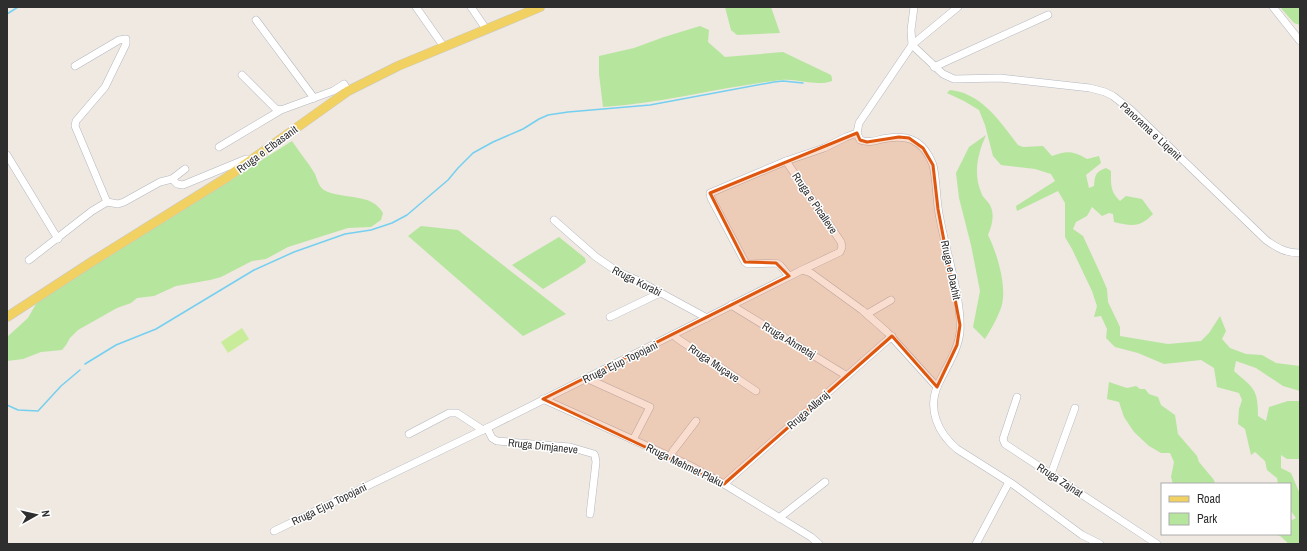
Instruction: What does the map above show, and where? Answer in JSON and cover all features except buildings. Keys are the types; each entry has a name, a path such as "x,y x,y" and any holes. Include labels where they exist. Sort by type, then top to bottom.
{"main road":[{"name":"Rruga e Elbasanit","path":"7,317 86,265 226,178 348,91 387,71 540,7"}],"street":[{"path":"416,7 444,47"},
{"path":"471,7 486,29"},
{"path":"912,45 911,30 914,7"},
{"path":"857,134 859,123 912,45 958,7"},
{"path":"1273,7 1300,41"},
{"path":"934,66 1048,15"},
{"path":"256,20 314,98"},
{"path":"75,66 119,40 126,39 126,44 105,86 76,121 75,126 107,202"},
{"name":"Panorama e Liqenit","path":"912,45 943,74 954,79 1008,78 1094,89 1113,96 1131,110 1266,240 1280,249 1293,253 1300,253"},
{"path":"242,75 276,109 281,110"},
{"path":"219,147 281,110 333,91 344,84 348,91"},
{"name":"Rruga e Picalleve","path":"789,276 780,265 776,263 748,264 745,262 710,194 786,161 824,148 846,137 857,134"},
{"name":"Rruga e Daxhit","path":"857,134 860,140 867,142 899,136 909,138 923,148 931,159 933,165 938,209 954,281 960,325 957,345 937,387 935,398 936,422 944,436 957,449 1009,482 1078,533 1100,544"},
{"path":"7,155 58,239"},
{"path":"172,179 177,184 183,185 246,159 253,159"},
{"name":"Rruga e Picalleve","path":"786,161 841,242 842,247 840,252 802,270"},
{"path":"29,260 58,239 92,211 107,202 118,204 133,198 160,182 172,179 186,169"},
{"name":"Rruga Korabi","path":"554,220 596,257 618,272 639,281 706,318"},
{"path":"802,270 812,273 867,314 892,336 937,387"},
{"name":"Rruga Ejup Topojani","path":"274,531 485,429 802,270"},
{"path":"610,317 660,293"},
{"path":"867,314 891,300"},
{"name":"Rruga Ahmetaj","path":"731,305 847,376"},
{"name":"Rruga Muçave","path":"673,335 756,390"},
{"name":"Rruga Allaraj","path":"724,484 892,336"},
{"path":"586,378 650,406 633,440"},
{"name":"Rruga Zajnat","path":"1016,397 1004,438 1005,444 1157,544"},
{"name":"Rruga Mehmet Plaku","path":"543,399 670,457 724,484 819,544"},
{"path":"1051,474 1075,408"},
{"path":"409,434 453,412 485,429"},
{"path":"670,457 696,421"},
{"name":"Rruga Dimjaneve","path":"485,429 492,438 497,441 570,447 594,454 596,456 596,462 590,514"},
{"path":"779,518 825,482"},
{"path":"976,544 1009,482"}],"highlighted area":[{"path":"857,133 860,140 867,142 899,137 909,138 923,148 933,165 938,209 960,325 957,345 937,387 892,336 724,484 543,399 789,276 776,263 745,262 710,193"}],"green space":[{"path":"725,7 771,7 780,33 737,35 731,30"},
{"path":"1280,7 1300,7 1300,25 1294,23"},
{"path":"700,26 709,30 708,42 725,57 783,52 831,75 832,81 826,83 813,83 794,80 781,80 670,99 603,107 599,74 599,56 634,48"},
{"path":"950,90 966,94 983,104 1002,124 1018,145 1023,147 1043,146 1052,156 1070,152 1087,159 1099,156 1101,163 1086,175 1089,188 1094,186 1095,177 1098,173 1106,168 1111,171 1111,184 1113,191 1120,201 1126,196 1142,199 1153,214 1144,222 1130,225 1114,222 1113,214 1109,213 1102,216 1092,207 1087,216 1076,222 1073,229 1083,236 1101,275 1107,289 1108,302 1120,327 1120,336 1168,344 1201,341 1209,333 1220,316 1226,331 1222,339 1230,348 1246,354 1262,355 1276,363 1300,366 1300,391 1283,386 1256,368 1236,361 1234,371 1253,389 1257,400 1258,416 1266,421 1269,407 1288,401 1300,401 1300,459 1287,459 1281,455 1281,468 1291,473 1300,494 1300,544 1287,544 1287,542 1280,536 1276,535 1291,535 1291,520 1296,518 1291,511 1291,483 1278,483 1277,478 1267,470 1265,461 1255,452 1251,455 1245,429 1238,424 1239,409 1242,400 1239,393 1217,387 1214,368 1201,360 1164,364 1138,353 1115,347 1106,338 1107,329 1101,316 1094,317 1097,306 1092,291 1065,237 1065,203 1058,191 1017,211 1016,206 1055,181 1051,174 1035,169 1001,165 993,156 985,125 979,110 947,93"},
{"path":"986,135 979,156 977,178 983,197 992,209 991,228 988,235 998,261 1002,281 1003,300 996,320 985,339 973,327 980,291 971,245 959,198 956,173 969,147"},
{"path":"292,141 315,174 322,189 331,193 356,197 372,202 378,206 383,213 381,220 371,227 348,228 288,247 266,259 252,261 221,277 176,286 154,296 137,298 131,303 117,308 78,330 70,338 62,350 41,352 23,359 7,361 7,337 28,318 37,302 43,296"},
{"path":"421,226 458,230 566,314 523,336 408,236"},
{"path":"559,237 585,258 586,262 543,289 512,265"},
{"path":"242,328 249,339 228,353 221,342"},
{"path":"1109,382 1127,388 1136,386 1140,389 1145,389 1149,394 1158,397 1161,405 1175,415 1178,434 1197,456 1199,462 1215,483 1173,483 1171,477 1174,462 1170,453 1161,453 1149,446 1134,432 1124,417 1119,402 1107,399"}],"waterway":[{"path":"7,14 18,7"},
{"path":"85,364 116,345 156,329 254,270 294,252 345,234 371,230 392,223 407,215 448,180 473,153 548,115 650,105 774,82 783,81 803,83"},
{"path":"7,405 18,410 38,411 61,386 80,370"}]}
